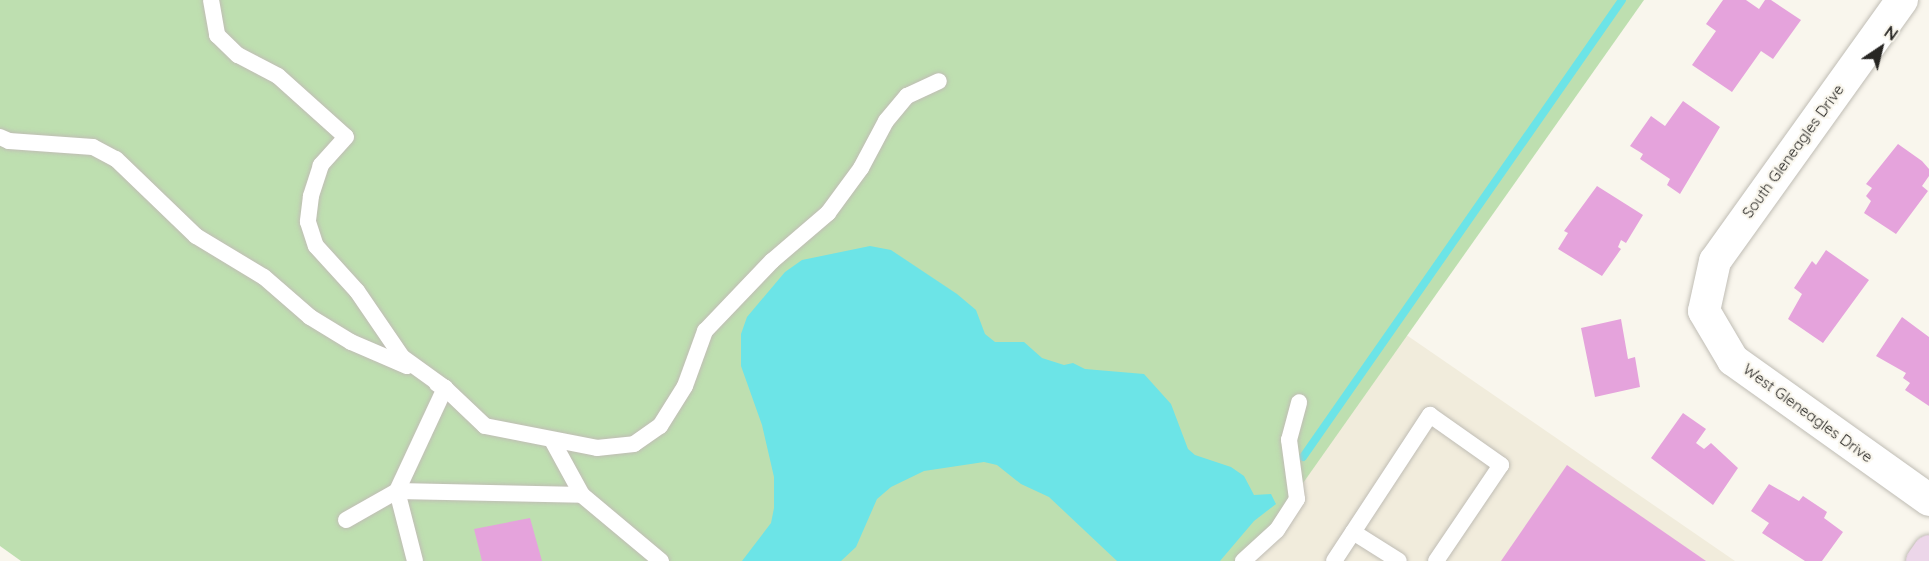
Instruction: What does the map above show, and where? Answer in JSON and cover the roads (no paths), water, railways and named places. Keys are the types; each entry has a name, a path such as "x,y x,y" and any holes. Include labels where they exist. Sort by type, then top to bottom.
{"main road":[{"path":"1922,561 1929,551"}],"street":[{"name":"South Gleneagles Drive","path":"1704,311 1715,261 1902,0"},
{"name":"West Gleneagles Drive","path":"1704,311 1733,360 1929,500"}],"lane":[{"path":"211,0 217,35 238,55 278,76 346,137 321,165 311,196 308,222 316,246 357,291 402,357 444,388 485,426 554,442 597,448 634,444 660,426 685,386 705,331 772,261 828,213 861,168 886,121 907,96 939,81"},
{"path":"0,137 93,147 116,159 196,236 264,277 310,317 444,388"},
{"path":"415,561 398,491 444,388"},
{"path":"1243,561 1277,530 1297,499 1289,440 1299,402"},
{"path":"1334,561 1430,415 1501,465 1436,561"},
{"path":"554,442 582,495 661,561"},
{"path":"346,520 398,491 582,495"},
{"path":"1353,532 1399,561"}],"water":[{"path":"870,246 891,250 957,294 976,310 985,334 995,342 1024,342 1042,358 1064,365 1073,363 1085,369 1144,374 1171,404 1188,449 1195,455 1231,467 1244,476 1254,495 1271,494 1276,504 1254,521 1220,561 1117,561 1049,497 1021,484 997,465 984,462 924,471 891,487 877,499 856,547 841,561 742,561 771,523 774,508 774,477 762,425 741,366 741,334 747,317 785,272 802,260"}],"waterway":[{"path":"1303,457 1622,0"}]}
